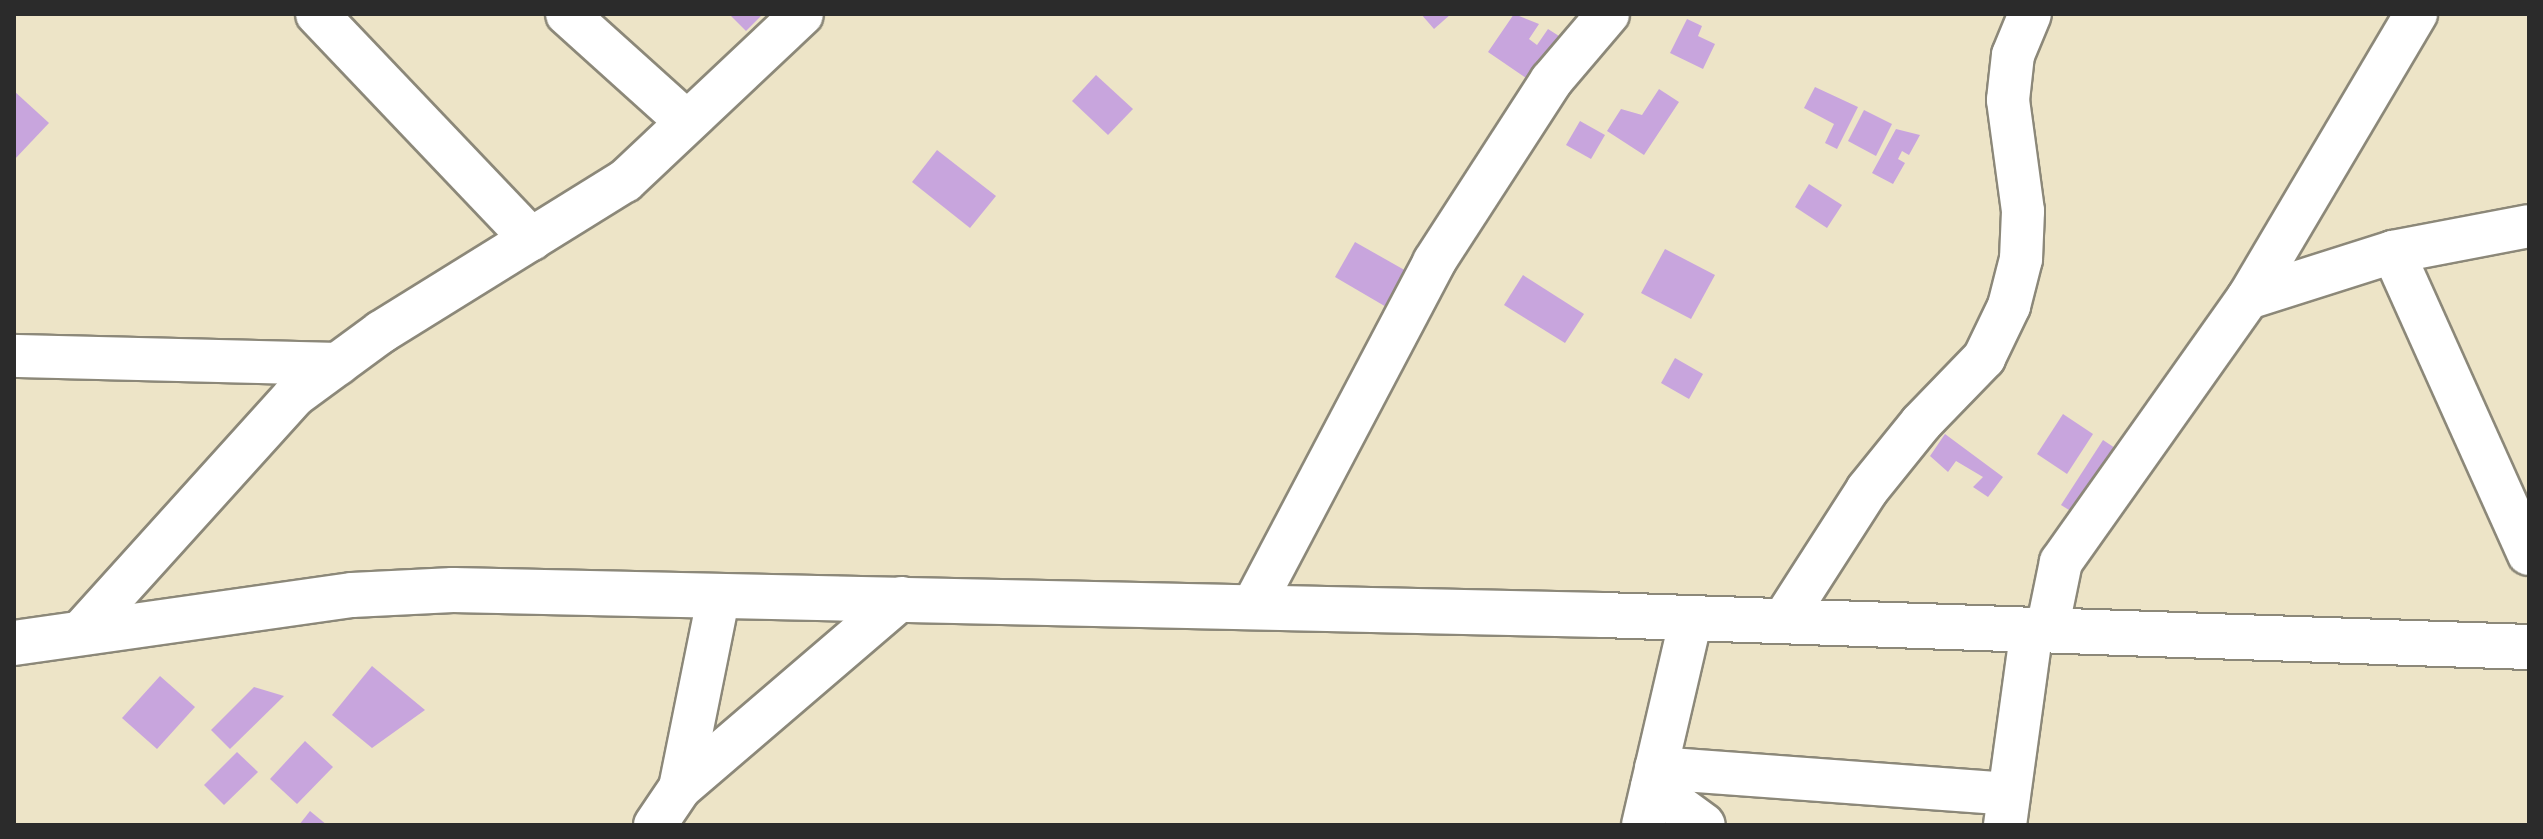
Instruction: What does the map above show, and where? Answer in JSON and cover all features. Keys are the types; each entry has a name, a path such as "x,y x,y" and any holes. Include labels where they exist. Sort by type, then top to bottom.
{"street":[{"path":"317,14 531,239"},
{"path":"567,14 687,122"},
{"path":"79,634 294,396 338,364 625,181 802,14"},
{"path":"1253,606 1434,262 1551,81 1608,14"},
{"path":"1783,621 1867,490 1921,423 1984,358 2009,306 2021,259 2023,211 2008,100 2013,55 2030,14"},
{"path":"1650,794 2007,810 2040,630 2061,562 2248,298 2416,14"},
{"path":"2248,298 2393,252 2529,226"},
{"path":"2393,252 2529,554"},
{"path":"14,356 338,364"},
{"path":"14,643 405,592 1253,606 2529,647"},
{"path":"680,788 719,595"},
{"path":"655,825 680,788 902,598"},
{"path":"1650,794 1691,618"},
{"path":"1650,794 1704,825"}],"building":[{"path":"729,14 763,14 746,31"},
{"path":"1421,14 1451,14 1434,29"},
{"path":"1514,14 1539,24 1529,39 1537,45 1548,29 1559,36 1529,80 1488,52"},
{"path":"1687,19 1702,26 1698,36 1715,44 1703,69 1670,53"},
{"path":"1096,75 1133,109 1108,135 1072,101"},
{"path":"1815,87 1858,107 1837,149 1825,143 1834,124 1804,108"},
{"path":"1659,89 1679,102 1644,155 1607,131 1621,109 1642,115"},
{"path":"14,91 49,123 14,160"},
{"path":"1864,110 1892,124 1876,156 1848,141"},
{"path":"1580,121 1605,135 1591,159 1566,145"},
{"path":"1896,129 1920,135 1909,155 1902,151 1898,159 1905,163 1893,184 1872,173"},
{"path":"937,150 996,196 970,228 912,182"},
{"path":"1809,184 1842,205 1827,228 1795,207"},
{"path":"1355,242 1408,272 1388,308 1335,277"},
{"path":"1665,249 1715,275 1691,319 1641,293"},
{"path":"1523,275 1584,314 1565,343 1504,305"},
{"path":"1675,358 1703,374 1689,399 1661,383"},
{"path":"2063,414 2093,434 2067,474 2037,454"},
{"path":"1945,434 2003,477 1988,497 1973,487 1983,477 1956,461 1948,472 1930,456"},
{"path":"2103,440 2118,450 2077,515 2061,505"},
{"path":"372,666 425,710 372,748 332,715"},
{"path":"160,676 195,707 157,749 122,718"},
{"path":"254,687 284,696 230,749 211,730"},
{"path":"305,741 333,767 297,804 270,779"},
{"path":"237,752 258,772 224,805 204,785"},
{"path":"310,811 327,825 299,825"}]}
